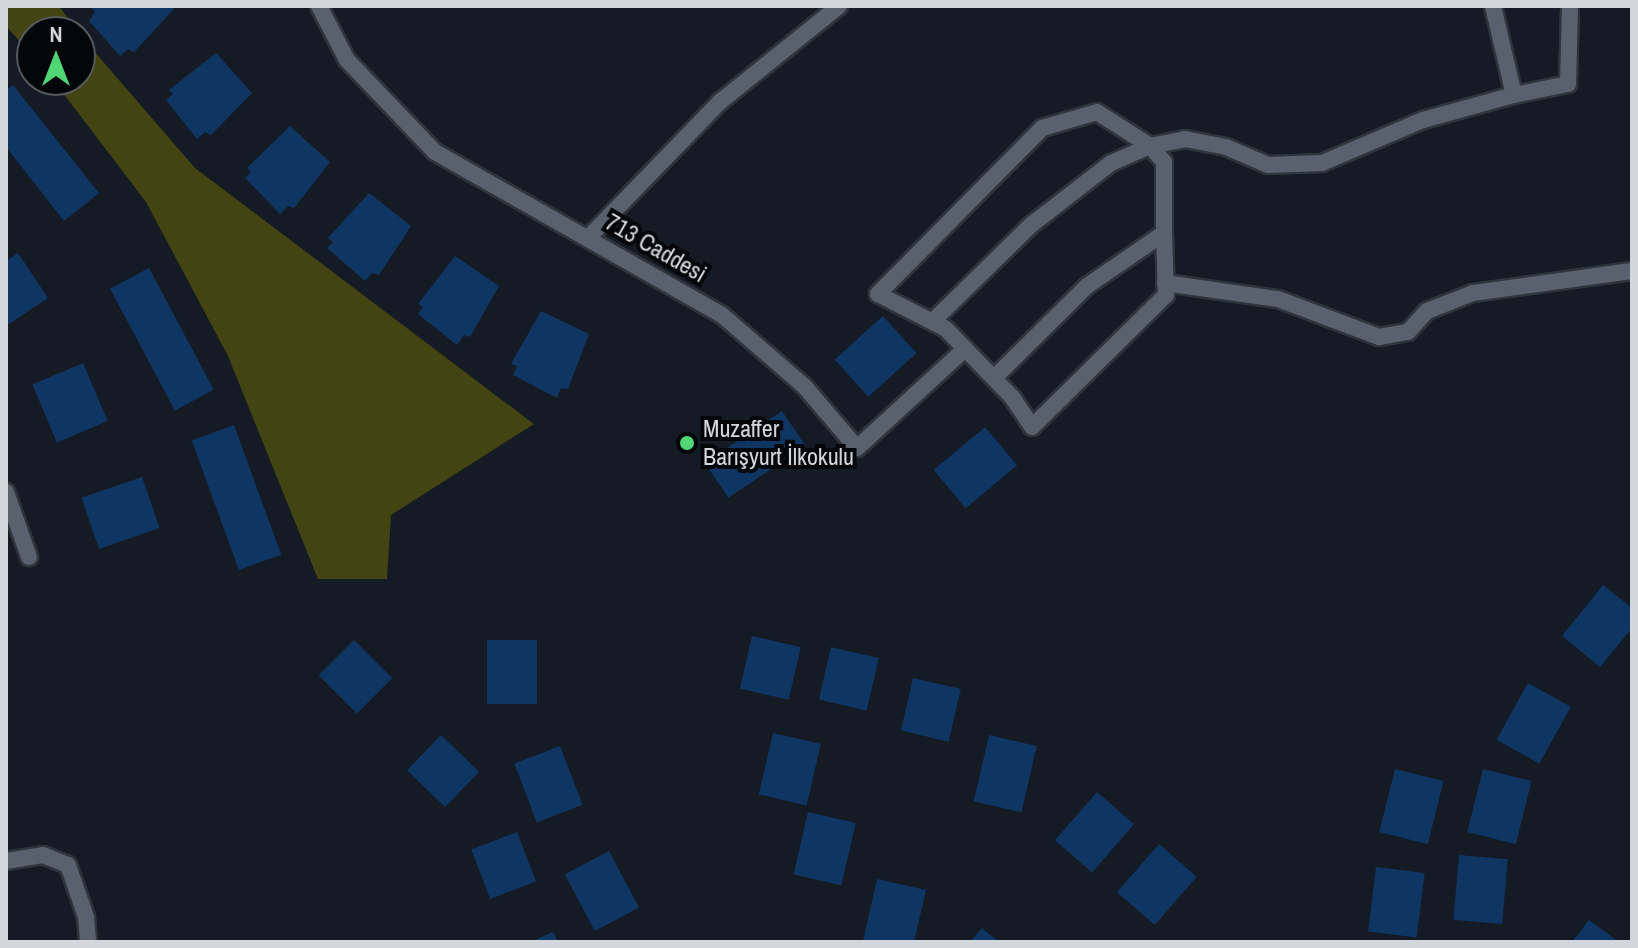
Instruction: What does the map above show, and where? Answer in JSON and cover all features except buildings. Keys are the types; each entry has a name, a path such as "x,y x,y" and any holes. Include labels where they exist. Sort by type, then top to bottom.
{"street":[{"name":"713 Caddesi","path":"319,6 347,60 435,152 722,315 805,387 857,448 965,349"},
{"path":"589,237 721,101 839,6"},
{"path":"1493,6 1514,95"},
{"path":"933,321 1031,225 1111,163 1150,146 1185,139 1226,147 1268,165 1322,163 1423,120 1568,84 1570,6"},
{"path":"1097,112 1150,146 1164,162 1166,295 1032,427 994,378 933,321 878,294 1042,128 1097,112"},
{"path":"994,378 1087,286 1164,233"},
{"path":"1165,283 1278,299 1379,337 1408,332 1427,311 1473,293 1632,271"},
{"path":"6,492 29,557"},
{"path":"6,861 43,855 68,865 86,917 88,942"}],"shaded area":[{"path":"6,6 59,6 66,16 16,16 16,37 6,26"},
{"path":"96,54 195,168 534,424 391,515 387,579 318,579 228,356 146,202 65,96 96,96"}],"place":[{"name":"Muzaffer Barışyurt İlkokulu","path":"687,443"}]}
